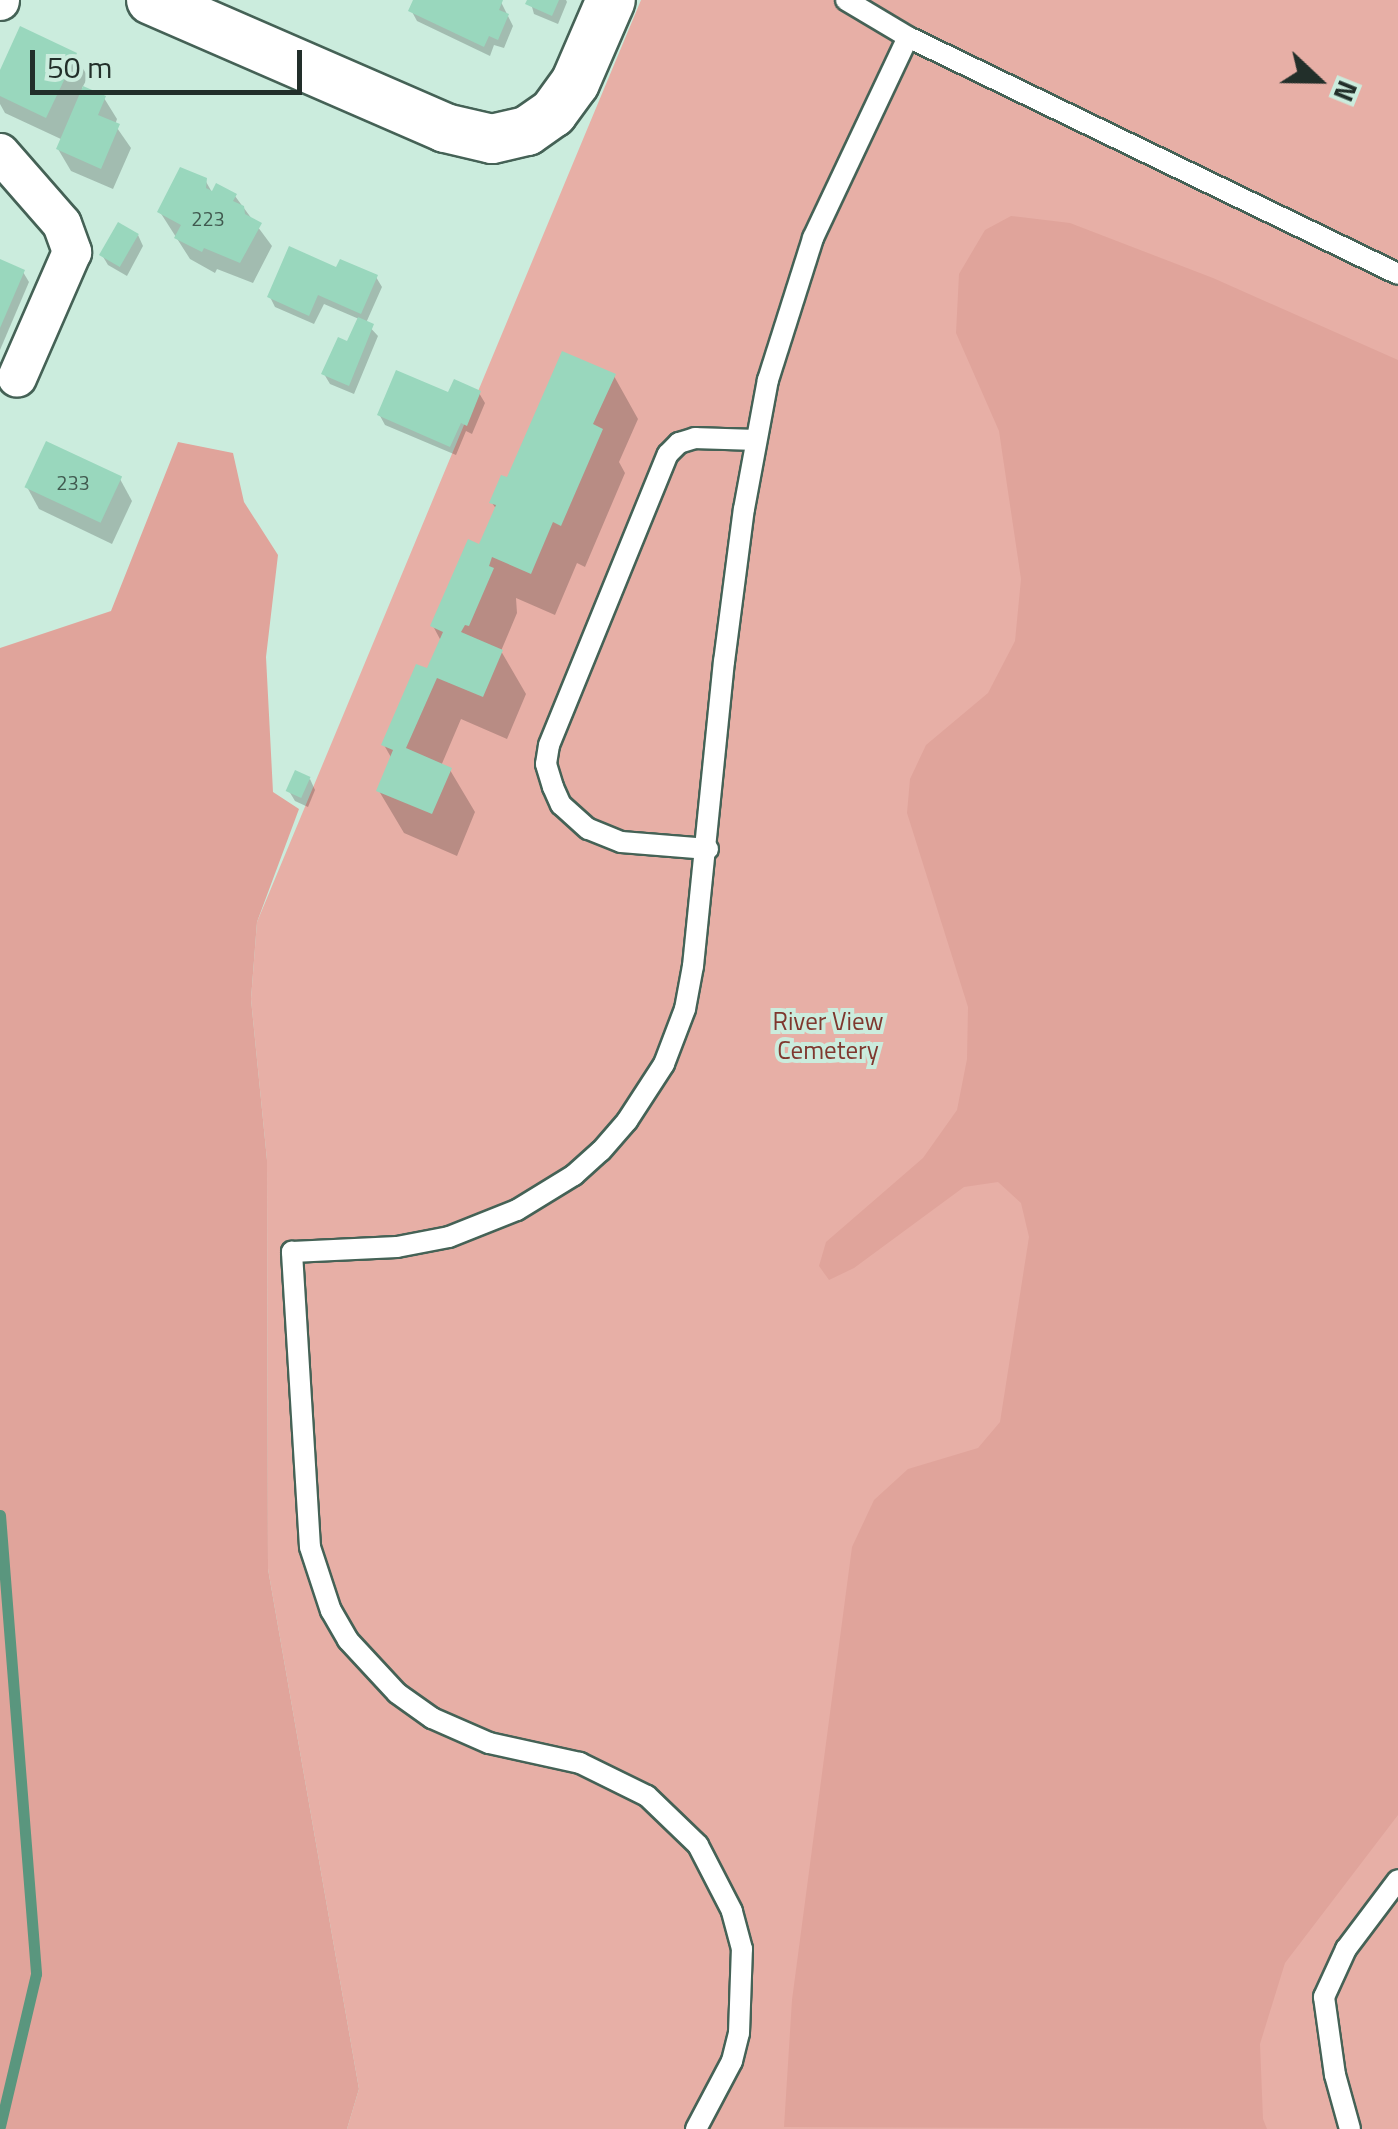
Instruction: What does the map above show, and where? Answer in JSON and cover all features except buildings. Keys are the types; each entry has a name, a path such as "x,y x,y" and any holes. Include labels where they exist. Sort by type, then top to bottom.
{"street":[{"path":"151,0 445,128 492,139 527,132 553,113 575,84 611,0"},
{"path":"0,153 62,224 72,252 17,378"}],"lane":[{"path":"846,0 908,37 1398,274"},
{"path":"696,2129 732,2061 739,2033 742,1950 732,1911 698,1845 647,1796 580,1762 489,1743 432,1718 397,1694 348,1640 330,1611 310,1547 292,1252 398,1247 449,1237 550,1192 601,1151 650,1087 676,1037 694,966 724,662 756,440 786,316 813,238 908,37"},
{"path":"708,849 621,842 588,829 561,805 553,788 546,764 548,744 668,454 679,443 695,438 756,440"},
{"path":"1350,2129 1334,2074 1324,1997 1346,1949 1398,1880"}],"green space":[{"name":"River View Cemetery","path":"641,0 1398,0 1398,2129 347,2129 359,2089 268,1569 267,1160 251,999 257,922"}],"shaded area":[{"path":"1011,216 1070,223 1213,278 1398,360 1398,1815 1285,1963 1260,2044 1263,2119 1267,2129 784,2127 792,2000 852,1547 874,1500 908,1469 978,1448 1000,1422 1029,1237 1021,1203 998,1182 964,1187 854,1268 829,1280 819,1266 826,1242 923,1158 957,1110 967,1059 968,1007 907,813 910,779 926,745 988,693 1015,641 1021,579 999,431 956,333 959,274 985,230"},
{"path":"178,442 233,453 244,502 278,555 266,657 273,792 299,809 257,922 251,999 267,1160 268,1569 359,2089 347,2129 0,2129 0,648 111,611"}],"waterway":[{"path":"0,1515 36,1974 0,2126"}]}
